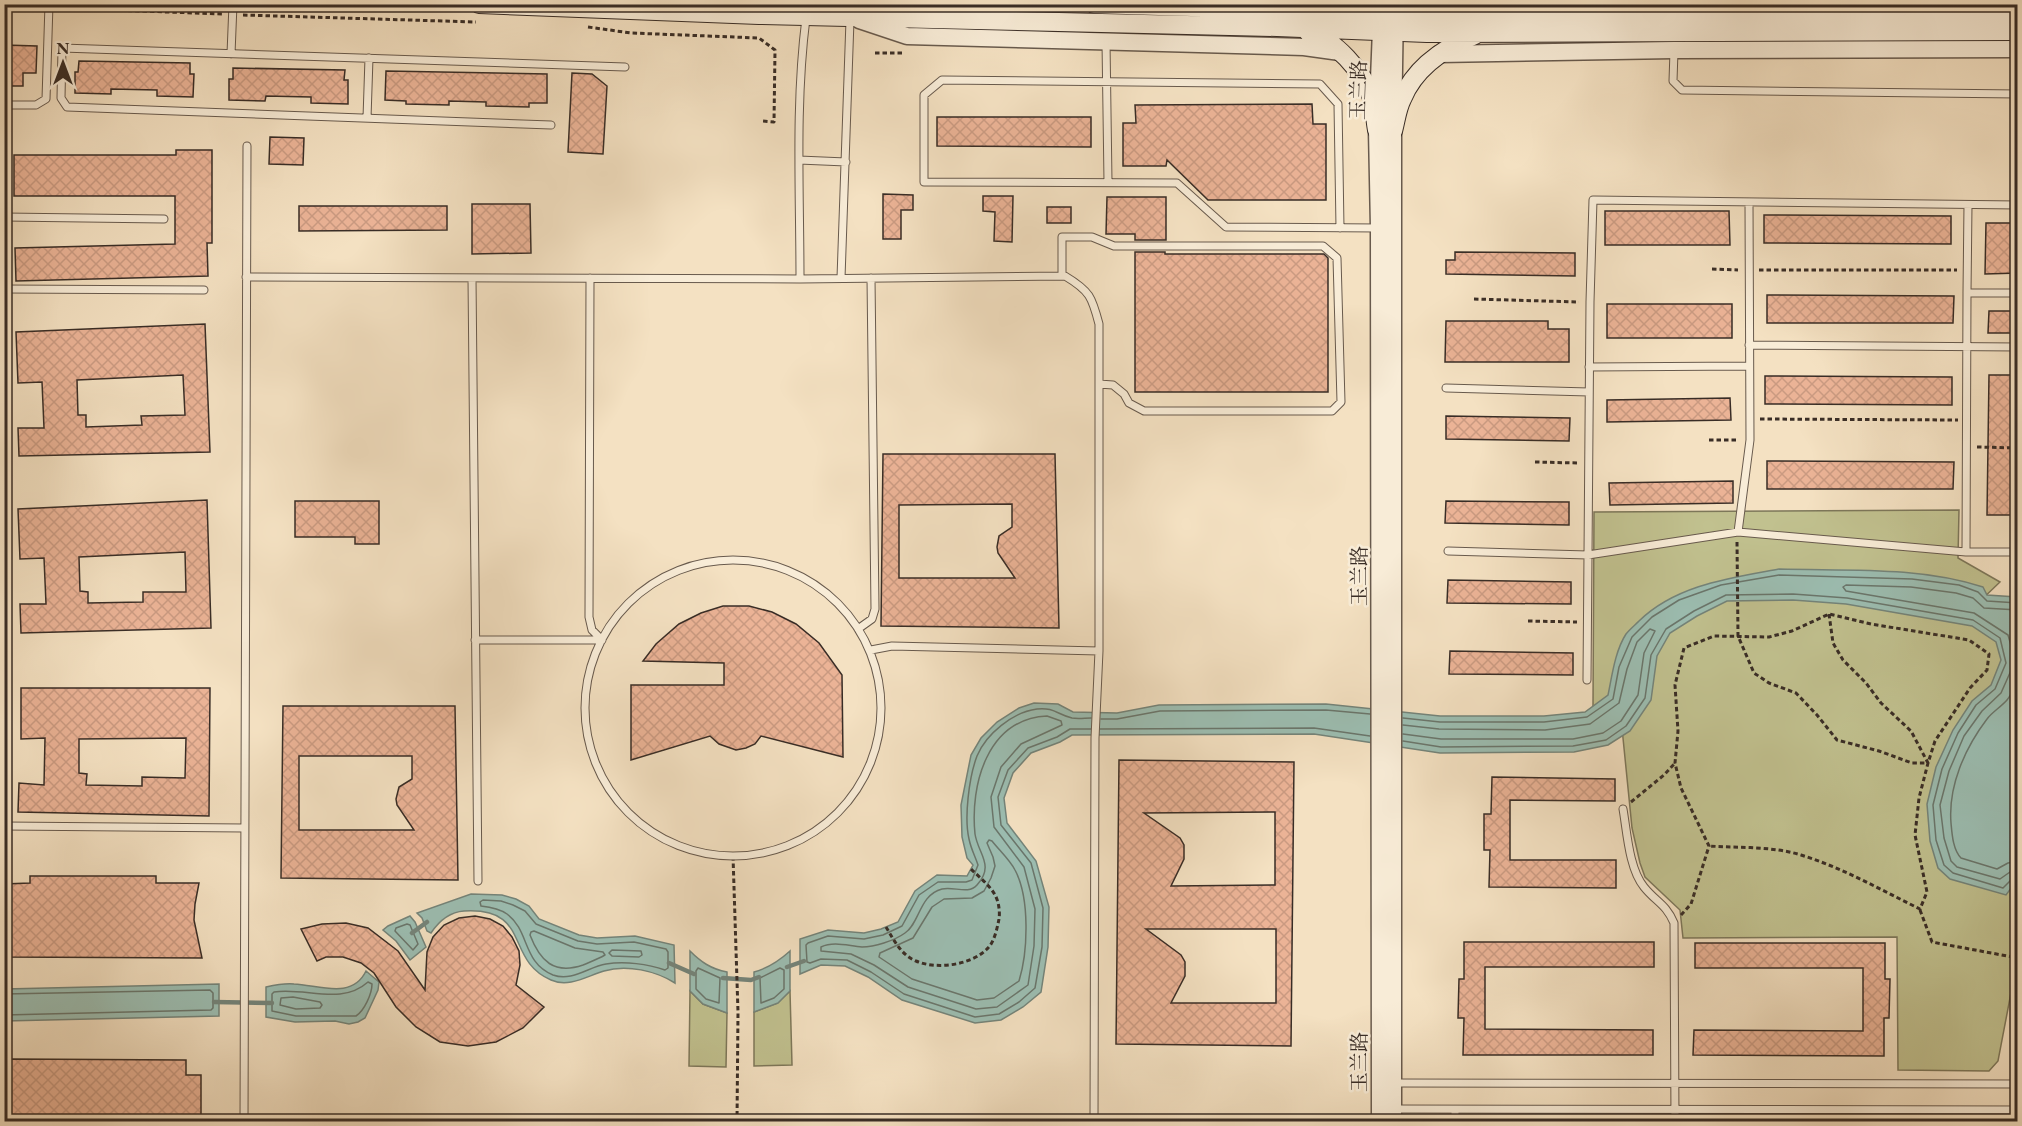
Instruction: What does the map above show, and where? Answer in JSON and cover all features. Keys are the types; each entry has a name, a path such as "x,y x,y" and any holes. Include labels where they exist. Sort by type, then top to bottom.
{"main road":[{"path":"1094,4 1290,10 1674,41 2018,31"},
{"path":"1290,10 1321,4"},
{"path":"1446,4 1481,25 1977,14 2018,17"},
{"path":"479,13 807,10 1277,27 1301,30 1321,36 1353,66 1368,90 1385,130"},
{"path":"1277,27 1388,17"},
{"path":"1385,130 1413,77 1439,54 1481,25"}],"street":[{"path":"850,11 907,36 1304,47 1340,52"},
{"name":"玉兰路","path":"1380,1122 1387,703 1385,130 1388,17"},
{"path":"1439,54 1674,41 2018,49"},
{"name":"玉兰路","path":"1385,130 1379,228 1387,703"},
{"name":"玉兰路","path":"1386,755 1393,1115"}],"lane":[{"path":"231,54 233,4"},
{"path":"4,105 36,105 46,99 49,6"},
{"path":"800,279 799,160 802,50 807,10"},
{"path":"841,278 850,11"},
{"path":"1674,41 1673,81 1682,90 2018,94"},
{"path":"1106,42 1108,182"},
{"path":"551,124 67,107 61,98 62,48 625,67"},
{"path":"367,118 369,58"},
{"path":"1340,228 1338,104 1320,84 942,80 924,95 924,182 1177,183 1226,227 1340,228 1379,228"},
{"path":"244,1122 247,146"},
{"path":"799,160 846,162"},
{"path":"1587,680 1593,200 2018,205"},
{"path":"1738,532 1750,440 1749,202"},
{"path":"1966,552 1968,205"},
{"path":"4,217 164,219"},
{"path":"1062,276 1062,237 1092,237 1114,246 1323,246 1337,258 1341,402 1332,411 1143,411 1130,403 1124,393 1113,385 1099,384"},
{"path":"246,277 800,279 1062,276 1083,287 1093,302 1099,324 1100,651 1095,738 1094,1122"},
{"path":"472,278 478,881"},
{"path":"590,278 589,616 592,630 602,639"},
{"path":"858,629 872,619 875,609 871,278"},
{"path":"4,289 204,290"},
{"path":"1967,293 2018,293"},
{"path":"1749,345 2018,347"},
{"path":"1590,367 1749,366"},
{"path":"1446,388 1590,392"},
{"path":"1448,551 1588,555 1738,532 1966,552 2018,552"},
{"path":"714,560 762,562 808,579 845,609 858,629 871,650 882,697 878,745 858,789 825,825 783,848 734,856 684,848 641,824 607,787 588,741 585,692 598,644 627,604 667,574 714,560"},
{"path":"476,640 602,639"},
{"path":"871,650 892,646 1100,651"},
{"path":"1623,809 1635,872 1643,886 1669,911 1674,923 1675,1122"},
{"path":"4,826 244,828"},
{"path":"2013,1122 2018,1066"},
{"path":"2015,1110 1455,1110 1393,1115 1380,1094 1394,1083 2016,1084"},
{"path":"1455,1110 1455,1122"}],"path":[{"path":"4,6 232,15 479,13"},
{"path":"585,26 631,33 759,38 775,50 774,122 763,121"},
{"path":"875,53 906,53"},
{"path":"1712,269 1968,270"},
{"path":"1474,299 1590,302"},
{"path":"1749,419 1967,420"},
{"path":"1709,440 1750,440"},
{"path":"1988,448 2018,448"},
{"path":"1535,462 1589,463"},
{"path":"1737,554 1738,636 1754,673 1769,683 1796,693 1837,740 1912,763 1928,763"},
{"path":"1829,614 1833,643 1842,660 1866,683 1881,704 1911,731 1928,763"},
{"path":"1674,923 1691,904 1708,846 1681,788 1675,763 1678,731 1675,685 1684,648 1714,636 1769,637 1792,631 1829,614 1871,624 1969,639 1989,654 1987,670 1970,688 1935,741 1928,763 1919,798 1915,835 1927,892 1920,909 1932,942 2018,958"},
{"path":"1528,621 1588,622"},
{"path":"1623,809 1675,763"},
{"path":"1708,846 1800,854 1845,871 1920,909"},
{"path":"734,856 738,1012 737,1122"},
{"path":"886,927 898,948 916,961 937,965 972,960 988,948 997,928 999,914 997,897 971,869"}],"green space":[{"path":"1959,510 1958,558 2000,582 1976,605 2017,612 2018,956 1998,1061 1989,1071 1898,1070 1897,937 1683,938 1680,910 1645,877 1632,828 1620,708 1593,708 1594,512"},
{"path":"690,991 703,1004 727,1013 726,1067 689,1066"},
{"path":"790,991 792,1065 754,1066 754,1012 777,1003"},
{"path":"1695,1119 1988,1120 1989,1121 1694,1121"}],"water":[{"path":"1779,569 1908,573 1958,580 1983,587 1987,595 2017,597 2018,879 2006,895 1950,879 1938,868 1930,841 1927,804 1936,767 1953,730 1972,701 1991,685 2001,660 1996,642 1972,626 1846,604 1793,600 1727,601 1670,633 1657,656 1651,700 1630,731 1608,745 1574,752 1440,753 1314,734 1072,735 1031,753 1013,773 1004,798 1007,823 1036,861 1049,907 1048,947 1041,992 1023,1007 1001,1020 975,1023 902,1000 868,977 845,966 821,965 800,974 800,939 828,930 864,933 881,929 898,922 915,891 937,875 967,876 973,865 967,858 962,837 961,805 971,755 981,738 997,722 1019,708 1034,703 1058,704 1073,712 1117,713 1159,705 1326,704 1440,716 1544,716 1585,712 1608,695 1614,664 1622,641 1629,630 1654,609 1687,591 1705,585"},
{"path":"471,894 502,895 516,899 529,906 539,919 579,935 597,938 635,936 674,945 675,983 650,972 622,968 604,971 571,982 551,980 537,971 527,960 509,926 500,917 485,912 454,913 441,921 431,933 427,931 422,918 417,913"},
{"path":"410,916 426,947 410,960 396,941 383,930"},
{"path":"690,951 707,964 727,972 727,1013 703,1004 690,991"},
{"path":"790,951 790,991 778,1003 754,1012 754,972 774,964"},
{"path":"366,971 379,982 378,990 365,1018 358,1022 349,1024 335,1021 295,1022 266,1017 266,987 291,984 344,988 360,980"},
{"path":"219,984 219,1016 5,1021 5,989"}],"building":[{"path":"4,45 37,46 36,73 23,73 23,86 4,86"},
{"path":"79,61 190,63 190,74 194,74 193,97 157,96 157,90 111,89 111,94 75,93 75,72 78,72"},
{"path":"233,68 345,70 344,80 348,80 348,104 311,103 311,97 266,96 265,101 229,100 229,79 233,79"},
{"path":"386,71 547,74 547,103 529,103 529,107 486,106 486,102 449,101 449,105 406,104 406,101 385,100"},
{"path":"572,73 592,74 607,86 603,154 568,152"},
{"path":"1312,104 1313,124 1326,124 1326,200 1208,200 1167,160 1166,166 1123,166 1123,123 1136,123 1135,105"},
{"path":"937,117 1091,117 1091,147 937,146"},
{"path":"270,137 304,138 303,165 269,164"},
{"path":"176,150 212,150 212,243 207,243 208,276 16,281 15,248 175,244 175,196 14,196 14,155 176,155"},
{"path":"883,194 913,195 913,210 901,210 901,239 883,239"},
{"path":"983,196 1013,196 1012,242 994,241 995,212 983,211"},
{"path":"1107,197 1166,197 1166,240 1135,240 1135,234 1106,234"},
{"path":"472,204 530,204 531,253 472,254"},
{"path":"299,206 447,206 447,230 299,231"},
{"path":"1047,207 1071,207 1071,223 1047,223"},
{"path":"1605,211 1729,211 1730,245 1605,245"},
{"path":"1764,215 1951,216 1951,244 1764,243"},
{"path":"1986,223 2018,223 2018,273 1985,274"},
{"path":"1135,252 1324,254 1328,258 1328,392 1135,392"},
{"path":"1455,252 1575,253 1575,276 1446,274 1446,260 1455,260"},
{"path":"1767,295 1954,296 1953,323 1767,323"},
{"path":"1607,304 1732,304 1732,338 1607,338"},
{"path":"1989,311 2018,311 2018,333 1988,333"},
{"path":"1446,321 1548,321 1548,329 1569,329 1569,362 1445,362"},
{"path":"205,324 210,452 19,456 18,428 44,428 42,382 18,383 16,332","holes":["183,375 185,415 141,416 142,425 86,427 86,415 78,415 77,380"]},
{"path":"1989,375 2018,375 2018,515 1987,515"},
{"path":"1765,376 1952,377 1952,405 1765,404"},
{"path":"1730,398 1731,420 1607,422 1607,400"},
{"path":"1446,416 1570,418 1569,441 1446,439"},
{"path":"883,454 1055,454 1059,628 881,626","holes":["1012,504 1012,527 999,536 997,547 998,553 1015,578 899,578 899,505"]},
{"path":"1767,461 1954,462 1953,489 1767,489"},
{"path":"1733,481 1733,503 1610,505 1609,483"},
{"path":"207,500 211,628 21,633 20,604 46,604 44,558 20,559 18,509","holes":["185,552 186,592 143,592 143,602 88,603 88,592 80,591 79,557"]},
{"path":"295,501 379,501 379,544 355,544 355,537 295,537"},
{"path":"1446,501 1569,502 1569,525 1445,523"},
{"path":"1448,580 1571,582 1571,604 1447,603"},
{"path":"723,606 749,606 772,612 796,624 819,643 842,675 843,757 761,736 755,744 736,750 719,744 710,736 631,760 631,685 724,685 724,663 643,661 656,644 679,624 701,613"},
{"path":"1450,651 1573,653 1573,675 1449,674"},
{"path":"21,688 210,688 209,816 18,812 19,783 44,785 45,738 21,739","holes":["186,738 185,778 142,777 142,786 86,785 87,774 79,773 79,739"]},
{"path":"283,706 455,706 458,880 281,878","holes":["299,756 412,756 412,779 399,787 396,799 397,805 414,830 299,830"]},
{"path":"1119,760 1294,762 1291,1046 1116,1044","holes":["1275,812 1275,885 1171,886 1184,859 1184,845 1180,838 1144,813","1146,929 1276,929 1276,1003 1171,1003 1185,976 1185,962 1181,955"]},
{"path":"1492,777 1615,779 1615,801 1510,800 1510,860 1616,860 1616,888 1489,887 1490,850 1484,850 1484,814 1491,814"},
{"path":"30,876 156,876 156,883 199,883 194,920 202,958 4,957 4,884 30,883"},
{"path":"475,916 490,919 503,926 512,937 519,951 520,965 516,985 544,1007 523,1028 496,1042 468,1046 440,1042 416,1027 396,1007 374,973 361,963 343,957 326,957 317,961 301,929 322,924 346,923 368,928 398,951 425,990 427,952 433,937 444,925 459,918"},
{"path":"1464,942 1654,942 1654,967 1485,967 1485,1029 1653,1030 1653,1055 1463,1055 1464,1018 1458,1018 1459,979 1464,979"},
{"path":"1695,943 1885,943 1885,979 1890,979 1889,1018 1884,1018 1884,1056 1693,1055 1694,1030 1863,1031 1863,968 1695,968"},
{"path":"11,1059 186,1060 186,1075 201,1075 201,1122 4,1122 4,1074 11,1074"}],"waterway":[{"path":"412,933 427,922"},
{"path":"787,967 804,961"},
{"path":"669,963 694,974"},
{"path":"723,978 751,980 759,977"},
{"path":"214,1002 272,1003"}]}
